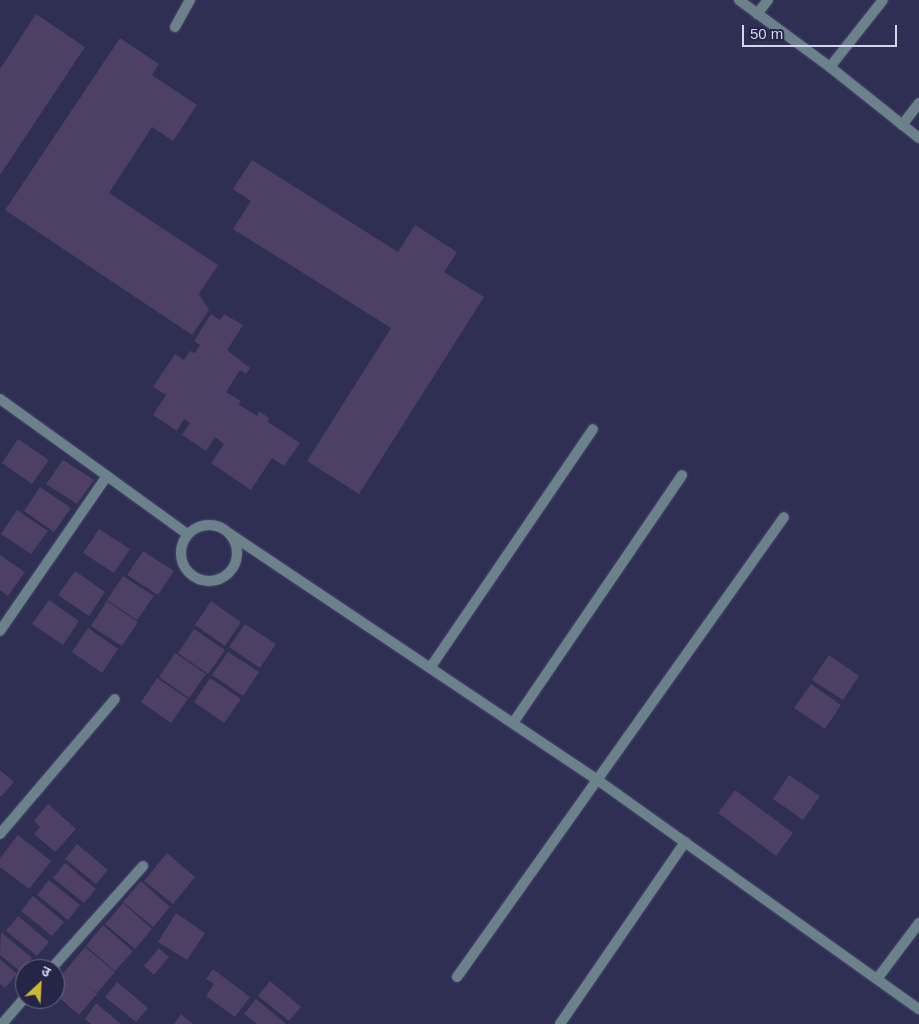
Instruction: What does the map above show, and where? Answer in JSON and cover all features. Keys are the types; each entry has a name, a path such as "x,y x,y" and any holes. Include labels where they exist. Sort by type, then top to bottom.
{"street":[{"path":"175,27 190,0"},
{"path":"739,0 830,67 919,138"},
{"path":"758,14 768,0"},
{"path":"830,67 883,0"},
{"path":"902,125 919,103"},
{"path":"0,399 187,534"},
{"path":"430,668 592,429"},
{"path":"513,723 682,475"},
{"path":"0,631 107,476"},
{"path":"457,977 599,780 784,516"},
{"path":"230,534 238,551 237,561 226,576 208,581 191,575 181,560 182,542 194,528 213,524 230,534 599,780 919,1009"},
{"path":"0,834 115,699"},
{"path":"560,1024 685,842"},
{"path":"60,959 142,866"},
{"path":"877,979 919,923"},
{"path":"2,1024 15,1009"}],"building":[{"path":"36,14 85,47 0,175 0,69"},
{"path":"120,38 159,64 152,75 197,105 173,141 152,127 109,193 218,265 199,294 209,310 192,335 5,210"},
{"path":"252,160 398,252 415,225 457,252 444,272 484,297 359,494 307,461 391,328 233,229 251,201 233,189"},
{"path":"211,314 220,320 224,314 243,325 227,350 250,368 246,374 240,370 226,392 241,401 238,404 257,416 259,411 269,418 268,422 300,443 284,466 272,458 251,490 211,463 224,444 215,437 206,451 182,435 190,423 184,419 177,431 153,415 166,395 153,387 175,354 184,360 190,351 195,353 200,345 194,341"},
{"path":"18,439 49,460 32,484 2,463"},
{"path":"63,460 94,480 77,504 46,484"},
{"path":"40,487 71,508 54,532 24,511"},
{"path":"17,510 48,531 31,554 1,534"},
{"path":"99,529 130,549 114,573 83,553"},
{"path":"143,551 174,571 158,595 127,575"},
{"path":"0,555 25,572 8,596 0,590"},
{"path":"75,571 105,592 89,616 58,595"},
{"path":"123,576 154,596 137,620 107,600"},
{"path":"49,600 79,621 63,645 32,624"},
{"path":"107,601 138,622 122,646 91,626"},
{"path":"211,601 241,622 225,646 195,625"},
{"path":"245,624 276,644 260,668 229,647"},
{"path":"88,628 118,649 102,673 72,652"},
{"path":"194,629 225,650 208,674 178,653"},
{"path":"228,652 259,672 243,696 212,675"},
{"path":"175,653 206,674 189,698 159,677"},
{"path":"829,655 859,676 843,700 812,680"},
{"path":"157,678 188,699 171,723 141,702"},
{"path":"210,678 241,699 224,723 194,702"},
{"path":"811,684 841,705 825,729 794,708"},
{"path":"0,770 14,782 1,797 0,796"},
{"path":"789,775 820,796 803,820 773,799"},
{"path":"735,790 793,833 776,856 718,813"},
{"path":"48,804 76,829 55,852 34,834 40,827 34,821"},
{"path":"18,835 51,861 29,889 0,867 0,858"},
{"path":"77,844 108,870 96,884 65,859"},
{"path":"167,853 195,877 173,904 144,881"},
{"path":"65,863 96,889 84,903 53,878"},
{"path":"49,880 80,905 68,920 37,895"},
{"path":"141,881 170,907 153,927 123,902"},
{"path":"33,896 64,922 52,936 21,911"},
{"path":"123,903 152,929 135,949 105,924"},
{"path":"176,913 205,933 187,960 158,942"},
{"path":"18,916 49,942 37,956 6,931"},
{"path":"103,925 133,951 115,971 86,946"},
{"path":"1,932 32,958 15,959 15,967 0,955"},
{"path":"85,947 115,972 97,993 86,985 97,994 79,1015 65,1003 65,971"},
{"path":"159,948 169,957 154,975 144,966"},
{"path":"0,959 15,972 15,976 5,988 0,984"},
{"path":"213,969 250,997 235,1017 206,996 214,984 206,979"},
{"path":"270,981 301,1007 289,1021 258,996"},
{"path":"117,982 148,1008 136,1022 105,997"},
{"path":"256,999 286,1024 257,1024 244,1014"},
{"path":"96,1003 121,1024 91,1024 85,1019"},
{"path":"181,1014 193,1024 174,1024"}]}
